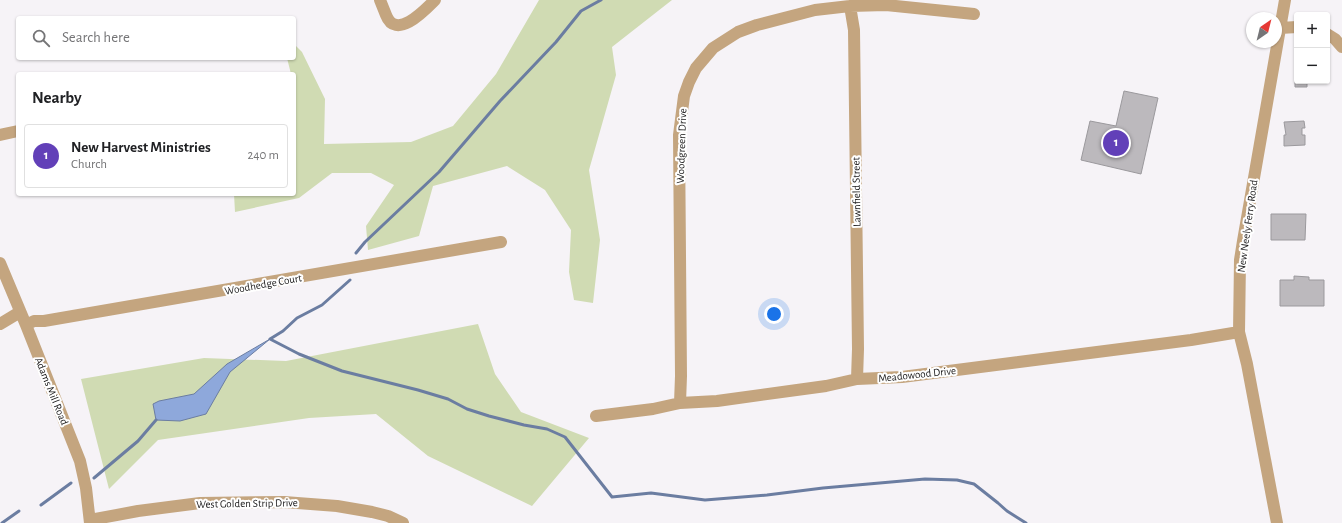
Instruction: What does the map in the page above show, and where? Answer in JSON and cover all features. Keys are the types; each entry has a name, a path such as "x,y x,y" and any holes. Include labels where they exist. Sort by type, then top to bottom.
{"street":[{"path":"380,0 386,15 391,22 402,24 409,22 418,16 435,0"},
{"name":"New Neely Ferry Road","path":"1282,14 1284,0"},
{"name":"Woodgreen Drive","path":"680,403 679,135 681,107 689,82 696,68 707,54 720,43 738,32 757,25 815,10 850,6 886,5 974,14"},
{"name":"Lawnfield Street","path":"850,6 854,30 858,350 857,379"},
{"path":"1282,28 1294,27"},
{"path":"1330,36 1342,47"},
{"name":"New Neely Ferry Road","path":"1277,48 1243,241 1240,274 1239,332 1247,364 1277,523"},
{"path":"0,134 16,131"},
{"name":"Woodhedge Court","path":"26,325 34,321 44,321 501,242"},
{"name":"Adams Mill Road","path":"0,263 80,461 86,488 90,522"},
{"path":"0,324 20,312"},
{"name":"Meadowood Drive","path":"596,416 653,409 680,403 717,400 826,386 857,379 902,377 1191,340 1239,332"},
{"name":"West Golden Strip Drive","path":"90,522 145,510 200,503 284,502 337,506 383,515 403,523"}],"green space":[{"path":"539,0 672,0 612,47 616,75 589,170 600,240 593,303 574,300 569,272 571,230 545,190 507,166 433,186 419,236 368,250 366,226 394,185 371,173 332,173 299,198 235,212 234,196 296,196 296,72 290,72 288,60 296,60 296,46 302,52 325,99 324,144 411,142 453,126 496,74"},
{"path":"478,324 495,374 521,412 589,438 532,506 428,456 376,414 309,418 158,440 109,489 81,379 204,358 286,361"}],"water":[{"path":"270,339 230,372 206,414 180,421 156,420 153,404 159,401 194,394 227,364"}],"building":[{"path":"1295,84 1307,84 1307,87 1295,87"},
{"path":"1124,91 1158,98 1141,174 1081,160 1090,121 1116,126"},
{"path":"1304,121 1305,128 1302,128 1302,135 1305,135 1305,145 1284,146 1284,135 1286,135 1284,122"},
{"path":"1271,214 1306,214 1305,240 1271,240"},
{"path":"1294,276 1309,277 1309,280 1324,280 1324,306 1280,306 1280,280 1294,280"}],"waterway":[{"path":"356,253 365,242 439,172 500,101 556,42 581,11 601,0"},
{"path":"270,339 283,331 297,318 322,305 350,280"},
{"path":"270,339 299,354 342,371 418,390 448,399 467,409 524,425 547,429 565,437 612,497 651,493 705,500 925,479 957,480 974,484 1007,511 1026,523"},
{"path":"94,478 138,441 156,420"},
{"path":"41,505 71,483"},
{"path":"2,523 19,511"}],"place":[{"name":"New Harvest Ministries","path":"1116,143"}]}
